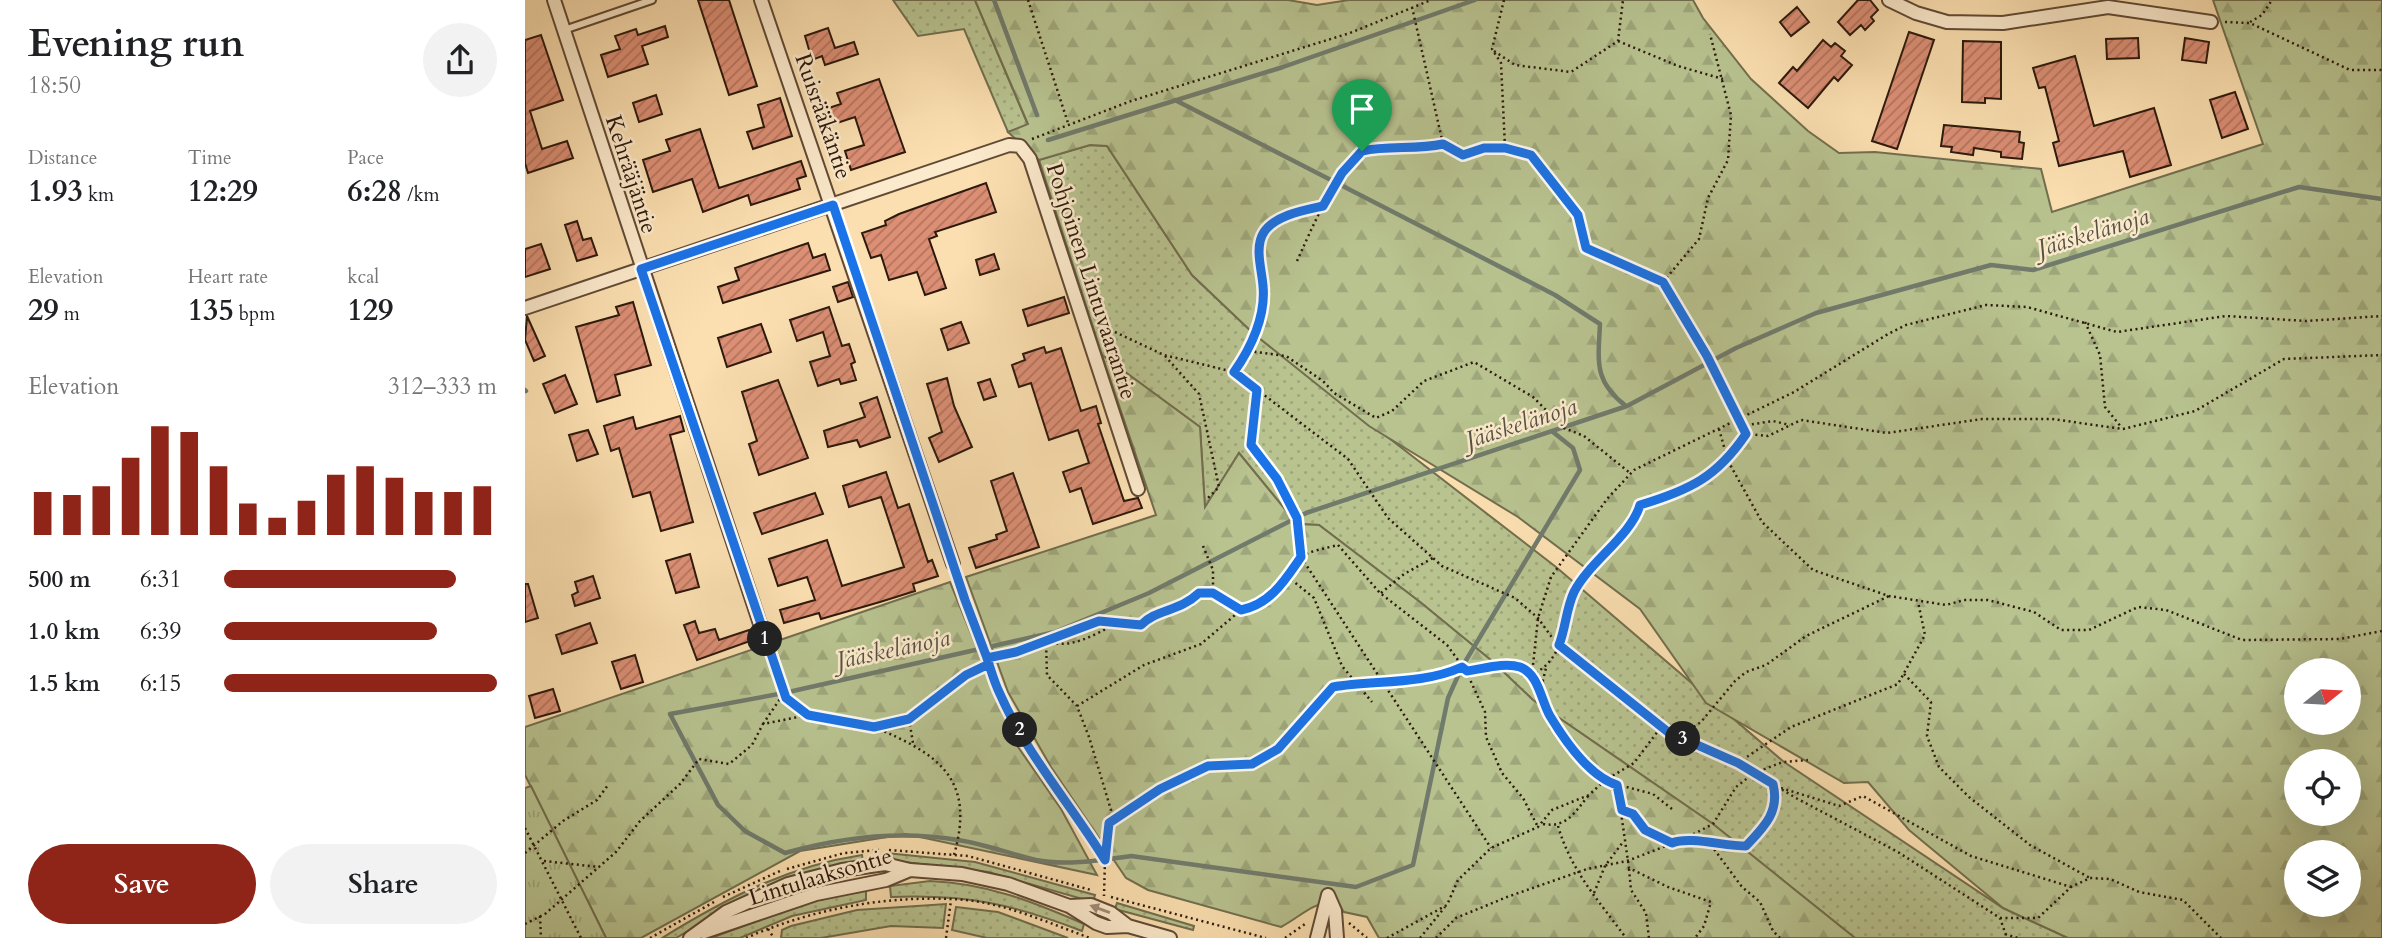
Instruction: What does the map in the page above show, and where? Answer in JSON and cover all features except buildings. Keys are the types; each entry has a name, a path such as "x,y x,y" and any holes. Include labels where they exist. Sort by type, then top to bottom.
{"street":[{"name":"Kehrääjäntie","path":"554,0 765,639"},
{"name":"Ruisrääkäntie","path":"761,0 953,564"},
{"path":"1889,0 1916,13 1947,22 2003,23 2108,6 2211,22"},
{"name":"Pohjoinen Lintuvaarantie","path":"525,308 1009,145 1020,146 1030,159 1137,489"},
{"name":"Lintulaaksontie","path":"695,935 726,912 749,901 816,876 885,864 910,870 982,878 1069,906 1091,905 1111,913 1128,926 1170,938"},
{"path":"1317,938 1328,895 1335,911 1338,938"},
{"path":"1324,938 1330,938"}],"lane":[{"path":"564,30 652,0"}],"path":[{"path":"1028,0 1068,123"},
{"path":"1020,146 1068,123 1350,33 1431,0"},
{"path":"1504,0 1492,49 1501,63 1505,148"},
{"path":"1492,49 1515,65 1571,72 1618,41 1623,0"},
{"path":"2250,23 2262,15 2272,0"},
{"path":"1412,7 1422,39 1443,144"},
{"path":"2211,22 2250,23 2350,70 2382,70"},
{"path":"1663,282 1699,239 1708,198 1728,160 1731,115 1710,34"},
{"path":"1618,41 1678,66 1723,79"},
{"path":"1297,261 1342,173 1362,151 1384,146 1425,148 1443,144 1463,155 1484,148 1505,148 1531,155 1578,215 1586,248 1663,282 1707,356 1746,434"},
{"path":"1234,372 1249,351 1260,317 1264,288 1259,261 1263,233 1286,217 1323,206"},
{"path":"1672,809 1653,794 1604,781 1562,734 1532,675 1538,618 1551,577 1607,499 1630,473 1794,393 1830,368 1906,326 1986,305 2027,307 2117,332 2226,316 2306,321 2382,316"},
{"path":"2085,322 2101,355 2105,407 2123,429"},
{"path":"1100,325 1164,355 1234,372 1348,459 1388,518 1433,558 1443,566 1515,598 1538,618 1559,645 1661,727 1738,763 1898,852 2000,918 2038,918 2071,887 2090,878"},
{"path":"1249,351 1286,356 1323,381 1334,393 1376,418 1392,411 1424,381 1474,362 1533,397 1564,428 1584,436 1630,473"},
{"path":"1164,355 1199,394 1219,487 1208,498"},
{"path":"1746,434 1768,436 1801,420 1887,433 1982,419 2052,419 2123,429 2195,411 2284,359 2382,355"},
{"path":"1257,390 1251,445 1277,479 1297,518 1301,557 1491,848"},
{"path":"1741,426 1773,421 1790,425"},
{"path":"1719,429 1728,461 1762,522 1813,570 1889,596 1946,605 1963,600 1988,600 2034,612 2061,630 2089,630 2138,607 2167,610 2242,640 2340,639 2382,631"},
{"path":"1539,692 1546,668 1559,645 1575,590 1618,536 1636,521 1640,505 1674,494 1728,461 1746,434"},
{"path":"1077,706 1144,665 1201,644 1241,610 1257,607 1278,590 1301,557 1338,545 1380,593 1447,645 1467,671 1485,712 1486,737 1502,774 1523,798 1538,827"},
{"path":"1203,546 1213,570 1213,593"},
{"path":"1380,593 1404,574 1433,558"},
{"path":"953,564 1000,694 1034,753 1105,860"},
{"path":"1287,576 1314,598 1342,666 1372,702"},
{"path":"987,657 1046,641 1099,621 1141,625 1148,618 1185,605 1199,593 1213,593 1241,610"},
{"path":"1679,737 1701,722 1735,681 1746,672 1766,665 1806,636 1889,596"},
{"path":"1738,763 1791,727 1898,684 1925,635 1917,601"},
{"path":"1046,641 1059,646 1082,640 1116,624"},
{"path":"765,639 786,698 808,715"},
{"path":"1046,641 1047,675 1077,706 1111,810 1105,860 1105,895"},
{"path":"874,727 909,719 966,675 989,664"},
{"path":"1467,671 1509,666 1522,668 1532,675"},
{"path":"1109,823 1160,789 1208,766 1252,764 1278,749 1333,687 1449,673 1462,667"},
{"path":"1532,675 1546,668"},
{"path":"1904,674 1931,702 1927,736 1938,767 1969,797 2030,845 2090,878 2110,879 2139,892 2183,900 2221,938"},
{"path":"525,924 563,899 599,867 699,759 729,764 752,745 784,693"},
{"path":"763,724 808,715 874,727 933,756 949,774 959,802 961,831 954,855"},
{"path":"909,719 913,744"},
{"path":"1542,824 1558,826 1567,822 1604,781 1634,762 1661,727"},
{"path":"1436,938 1456,918 1507,897 1577,873 1627,861 1684,839 1713,824 1736,787 1754,773 1783,762 1808,760"},
{"path":"1746,846 1769,822 1775,810 1773,784"},
{"path":"525,853 563,821 597,800 608,785"},
{"path":"1617,785 1631,890 1646,912 1649,938"},
{"path":"1778,787 1839,806 1863,796 1971,856 2071,887"},
{"path":"1420,938 1447,905 1458,880 1491,848 1538,827 1552,810 1589,795"},
{"path":"1622,810 1633,814 1645,830 1672,843"},
{"path":"1558,826 1566,855 1626,938"},
{"path":"525,828 536,844 581,938"},
{"path":"1594,894 1605,866 1625,839"},
{"path":"1684,839 1711,845 1752,846"},
{"path":"1711,845 1742,887 1760,902 1773,931 1780,938"},
{"path":"544,861 599,867"},
{"path":"1629,868 1668,887 1711,902 1704,926 1695,938"},
{"path":"946,938 951,899"},
{"path":"746,938 841,907 951,899 1015,911 1090,938"},
{"path":"1387,938 1447,905"},
{"path":"540,916 541,938"},
{"path":"2000,918 2006,936 2018,938"},
{"path":"1343,920 1367,938"},
{"path":"1285,938 1305,925"},
{"path":"768,929 774,938"}],"green space":[{"path":"893,0 975,0 1028,125 1008,132 964,29 918,36"},
{"path":"975,0 1288,0 1317,5 1349,0 1693,0 1703,18 1751,79 1808,131 1839,153 1875,152 2041,169 2052,212 2263,144 2213,0 2382,0 2382,938 2068,938 2003,908 1909,830 1868,782 1844,783 1706,703 1640,609 1518,517 1369,426 1254,334 1192,275 1107,146 1090,145 1039,160 1008,132 1028,124"},
{"path":"1090,145 1107,146 1192,275 1254,334 1556,567 1784,762 2003,908 2068,938 1855,938 1713,824 1533,700 1492,661 1420,602 1319,525 1297,524 1239,453 1205,508 1200,427 1102,355 1039,160"},
{"path":"1102,355 1200,427 1205,507 1239,453 1297,524 1319,525 1420,602 1492,661 1533,700 1713,824 1855,938 1379,938 1367,917 1344,912 1335,901 1313,907 1281,927 1148,890 1126,878 1051,767 1008,692 966,577 1156,515"},
{"path":"950,582 1016,744 1061,809 1097,875 906,834 800,851 641,938 606,938 525,775 525,727"},
{"path":"531,786 606,938 525,938 525,788"},
{"path":"886,853 975,862 1095,895 1093,902 988,872 887,860"},
{"path":"862,855 863,862 732,905 676,938 662,938 733,897 758,886 808,867"},
{"path":"930,881 971,885 1009,895 1084,924 1082,931 1033,914 989,903 943,897 891,897 890,886"},
{"path":"866,889 866,900 792,916 740,938 711,938 815,900"},
{"path":"1117,903 1194,926 1193,930 1115,909"},
{"path":"946,904 943,928 891,926 821,938 781,938 782,930 791,926 857,910"},
{"path":"956,907 998,912 1068,938 987,938 952,930"}],"waterway":[{"path":"994,0 1037,115"},
{"path":"1048,140 1283,67 1475,0"},
{"path":"1175,100 1555,295 1600,324 1600,370 1608,388 1626,406"},
{"name":"Jääskelänoja","path":"1553,432 1573,448 1580,470 1462,667 1448,698 1413,865 1356,887 1131,856 1083,862 1047,862 968,842 936,837 892,835 849,839 785,853 745,831 718,805 670,714 784,693 1055,632 1149,593 1306,513 1627,406 1736,348 1816,313 1991,265 2033,270 2299,187 2382,199"}],"route":[{"path":"1362,151 1342,173 1323,206 1297,212 1274,223 1263,233 1259,261 1264,288 1260,317 1249,351 1234,372 1257,390 1251,445 1277,479 1297,518 1301,557 1278,590 1257,607 1241,610 1213,593 1199,593 1185,605 1148,618 1141,625 1099,621 1036,646 987,658 989,664 966,675 909,719 874,727 808,715 786,698 641,269 833,205 965,600 972,615 989,664 1000,694 1034,753 1105,860 1109,823 1160,789 1208,766 1252,764 1278,749 1333,687 1357,683 1398,682 1449,673 1462,667 1467,671 1509,666 1522,668 1532,675 1549,714 1562,734 1604,781 1617,785 1622,810 1633,814 1645,830 1672,843 1684,839 1711,845 1746,846 1769,822 1775,810 1773,784 1738,763 1668,732 1559,645 1575,590 1618,536 1636,521 1640,505 1674,494 1703,479 1728,461 1746,434 1707,356 1663,282 1586,248 1578,215 1531,155 1505,148 1484,148 1463,155 1443,144 1425,148 1384,146 1362,151"}]}
